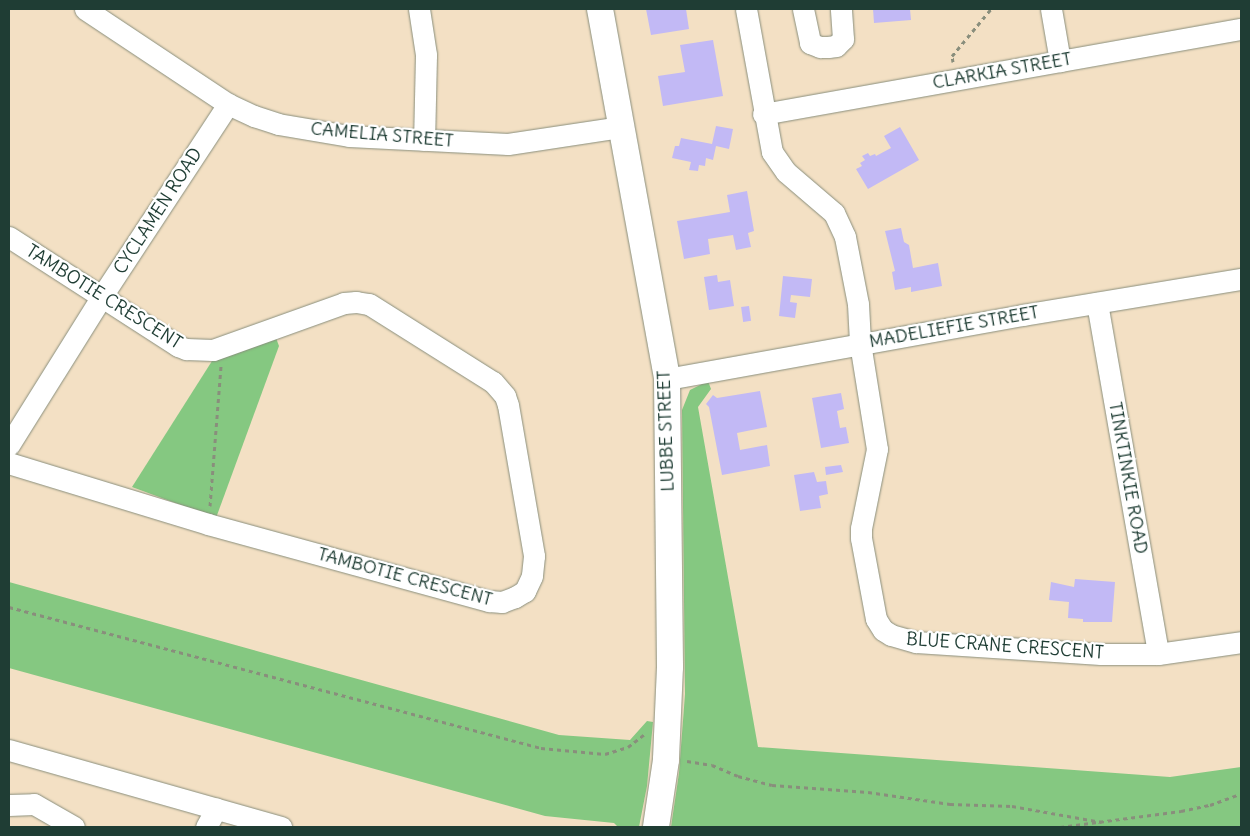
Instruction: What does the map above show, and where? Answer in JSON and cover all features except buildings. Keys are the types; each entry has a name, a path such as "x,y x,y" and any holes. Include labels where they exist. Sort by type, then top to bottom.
{"main road":[{"name":"LUBBE STREET","path":"600,9 667,379 670,676 666,760 656,827"}],"street":[{"path":"419,9 426,55 424,140"},
{"name":"BLUE CRANE CRESCENT","path":"746,9 768,140 777,162 834,213 841,224 858,304 860,343 877,449 861,528 861,538 876,619 883,630 891,635 916,642 1101,654 1158,654 1241,642"},
{"path":"803,9 810,43 828,47 836,46 843,39 841,9"},
{"path":"1051,9 1060,61"},
{"name":"CAMELIA STREET","path":"96,12 228,104 278,124 349,136 508,144 620,127"},
{"name":"CLARKIA STREET","path":"763,114 1241,29"},
{"name":"CYCLAMEN ROAD","path":"9,445 102,296 228,104"},
{"name":"TAMBOTIE CRESCENT","path":"9,236 178,346 203,352 223,348 344,303 369,304 492,382 505,396 534,567 525,591 502,602 489,601 208,524 9,463"},
{"name":"MADELIEFIE STREET","path":"667,379 860,343 1241,279"},
{"name":"TINKTINKIE ROAD","path":"1097,303 1158,654"},
{"path":"9,750 211,818 277,827"},
{"path":"9,805 34,804 74,827"}],"path":[{"path":"954,80 952,56 991,9"},
{"path":"208,524 223,348"},
{"path":"9,607 540,748 594,754 615,752 628,747 651,730"},
{"path":"681,760 712,765 755,781 780,786 868,792 950,804 1012,806 1102,822"},
{"path":"1060,827 1181,811 1210,805 1241,794"}],"green space":[{"path":"276,338 279,346 216,518 132,487 212,361"},
{"path":"708,381 711,389 698,407 758,747 1170,777 1241,767 1241,827 671,827 679,773 685,694 682,410 690,390"},
{"path":"9,582 559,735 630,740 647,721 653,722 647,786 639,827 618,827 614,823 545,816 9,668"}]}
